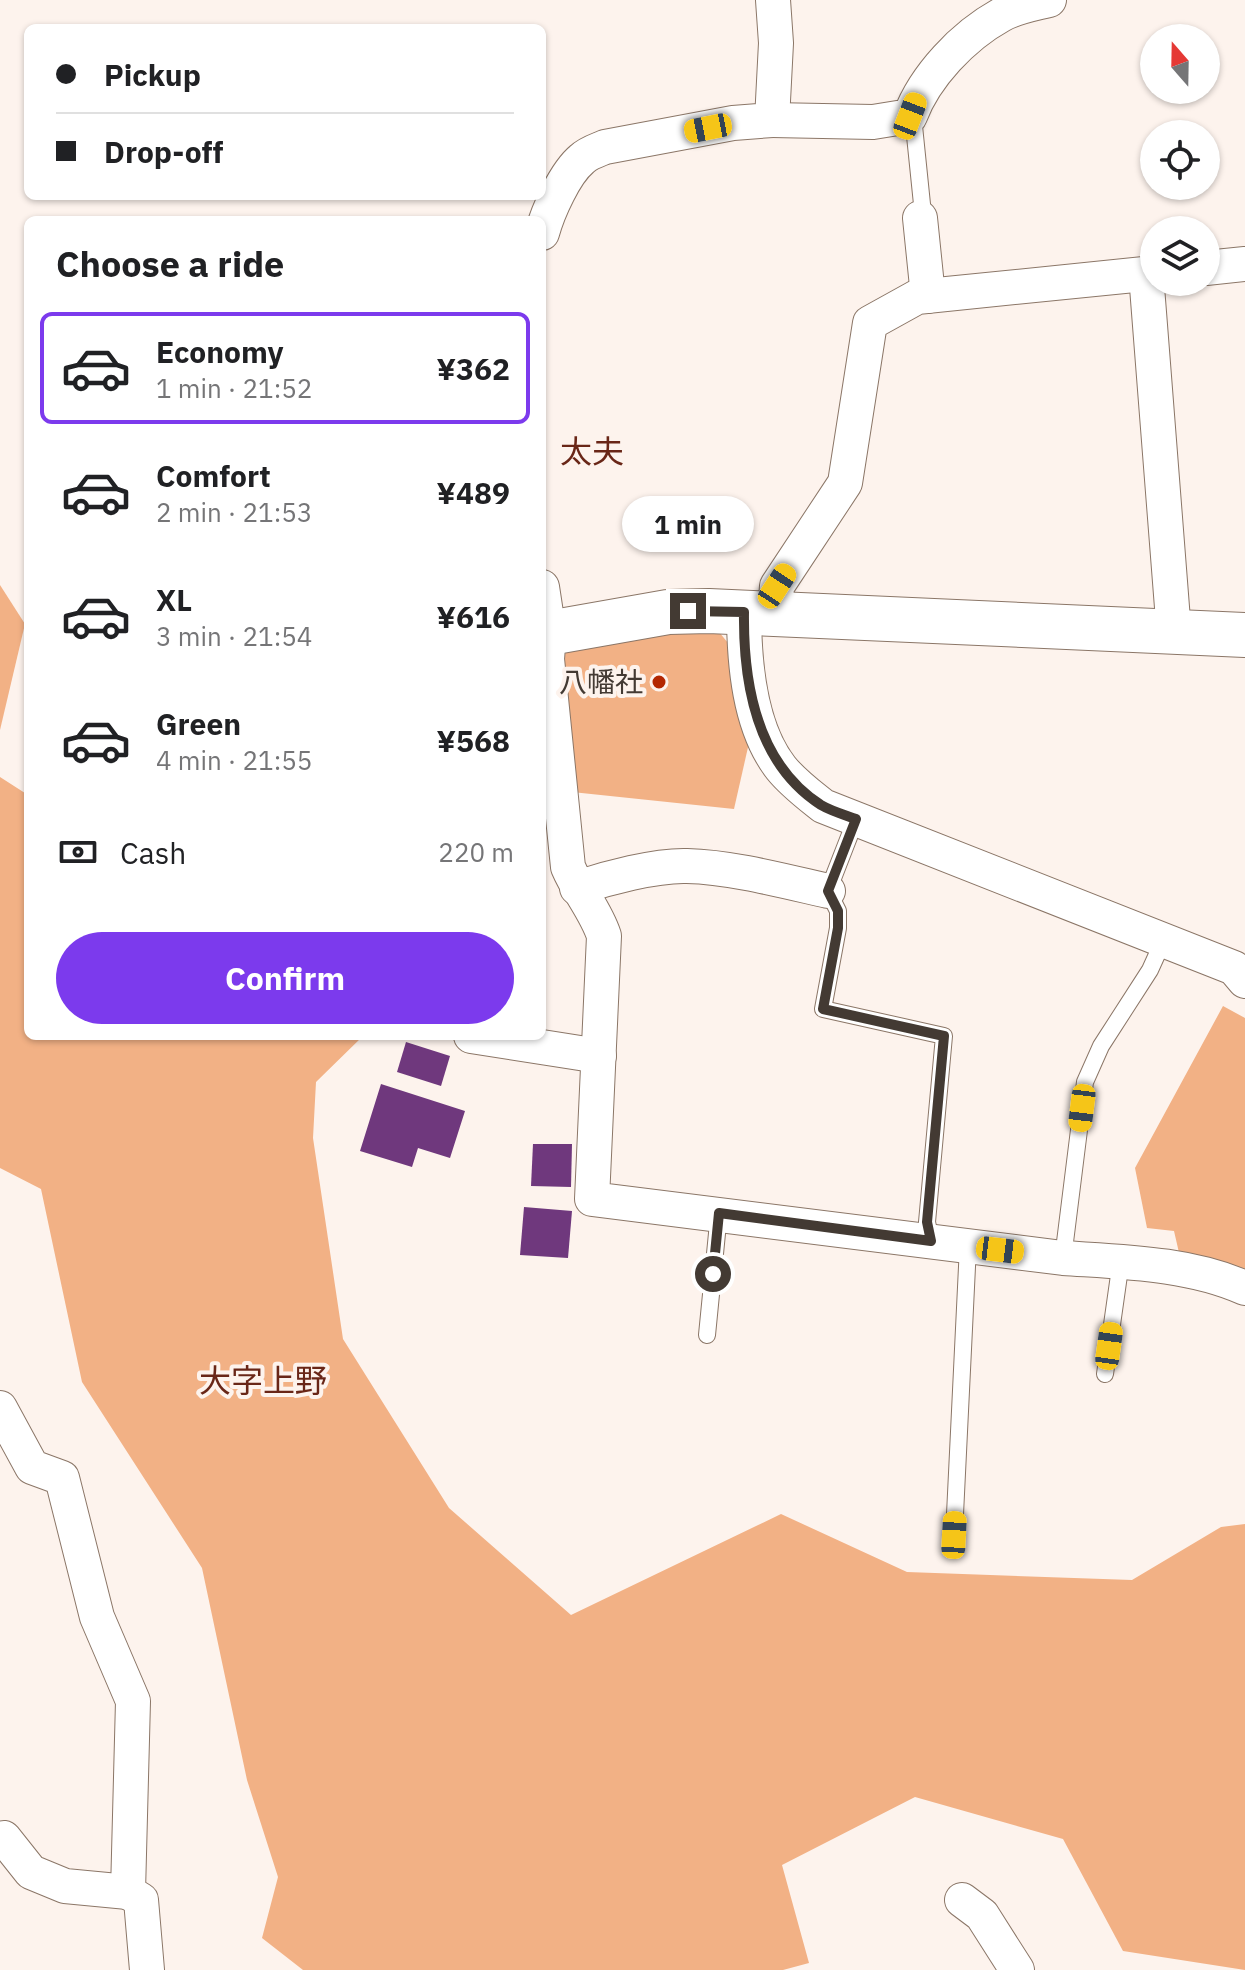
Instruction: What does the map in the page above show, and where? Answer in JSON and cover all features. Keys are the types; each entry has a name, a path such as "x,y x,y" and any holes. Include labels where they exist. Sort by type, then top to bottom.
{"street":[{"path":"772,120 776,43 773,0"},
{"path":"546,220 573,170 582,159 605,147 733,123 772,120 873,122 910,116 917,96 932,74 981,28 1003,13 1049,0"},
{"path":"920,218 928,296"},
{"path":"1220,267 1245,264"},
{"path":"1140,274 917,297 870,323 845,483 760,613 744,650 754,703 773,755 793,781 823,806 1234,968 1245,981"},
{"path":"1152,296 1174,633"},
{"path":"549,633 668,612 760,613 1245,635"},
{"path":"546,613 551,772 568,867 577,888 599,920 604,936 592,1199 1063,1258 1121,1261 1198,1273 1245,1288"},
{"path":"577,888 611,876 685,866 828,891"},
{"path":"497,1040 599,1056"},
{"path":"0,1408 32,1467 62,1478 97,1617 133,1701 128,1892"},
{"path":"4,1838 31,1872 65,1886 128,1892 141,1900 147,1970"},
{"path":"962,1900 982,1915 1017,1970"}],"lane":[{"path":"910,116 916,141 923,214 920,218"},
{"path":"856,819 828,891 838,911 838,928 823,1009 944,1036 927,1222 931,1241"},
{"path":"1063,1258 1085,1082 1101,1046 1150,970 1164,939"},
{"path":"707,1335 719,1213"},
{"path":"954,1535 968,1246"},
{"path":"1105,1374 1121,1261"}],"shaded area":[{"path":"0,585 24,622 24,628 0,730"},
{"path":"719,632 733,649 751,734 734,809 572,792 560,662 568,650 655,635"},
{"path":"0,777 24,792 24,1040 359,1040 316,1082 313,1138 343,1339 449,1508 571,1615 781,1514 907,1572 1132,1580 1221,1527 1245,1524 1245,1970 1123,1951 1063,1839 915,1797 782,1865 809,1963 783,1970 303,1970 262,1938 278,1877 247,1780 202,1568 82,1382 41,1189 0,1168"},
{"path":"1223,1006 1245,1018 1245,1275 1180,1257 1174,1231 1147,1228 1135,1168"}],"building":[{"path":"406,1042 450,1056 441,1086 397,1072"},
{"path":"381,1084 465,1111 450,1158 418,1148 412,1167 360,1151"},
{"path":"533,1144 572,1144 571,1187 531,1186"},
{"path":"524,1207 572,1211 568,1258 520,1255"}],"place":[{"name":"八幡社","path":"659,682"}],"district":[{"name":"太夫","path":"592,452"},
{"name":"大字上野","path":"263,1381"}],"route":[{"path":"688,611 744,612 744,650 754,703 773,755 793,781 823,806 856,819 828,891 838,911 838,928 823,1009 944,1036 927,1222 931,1241 719,1213 713,1274"}]}
